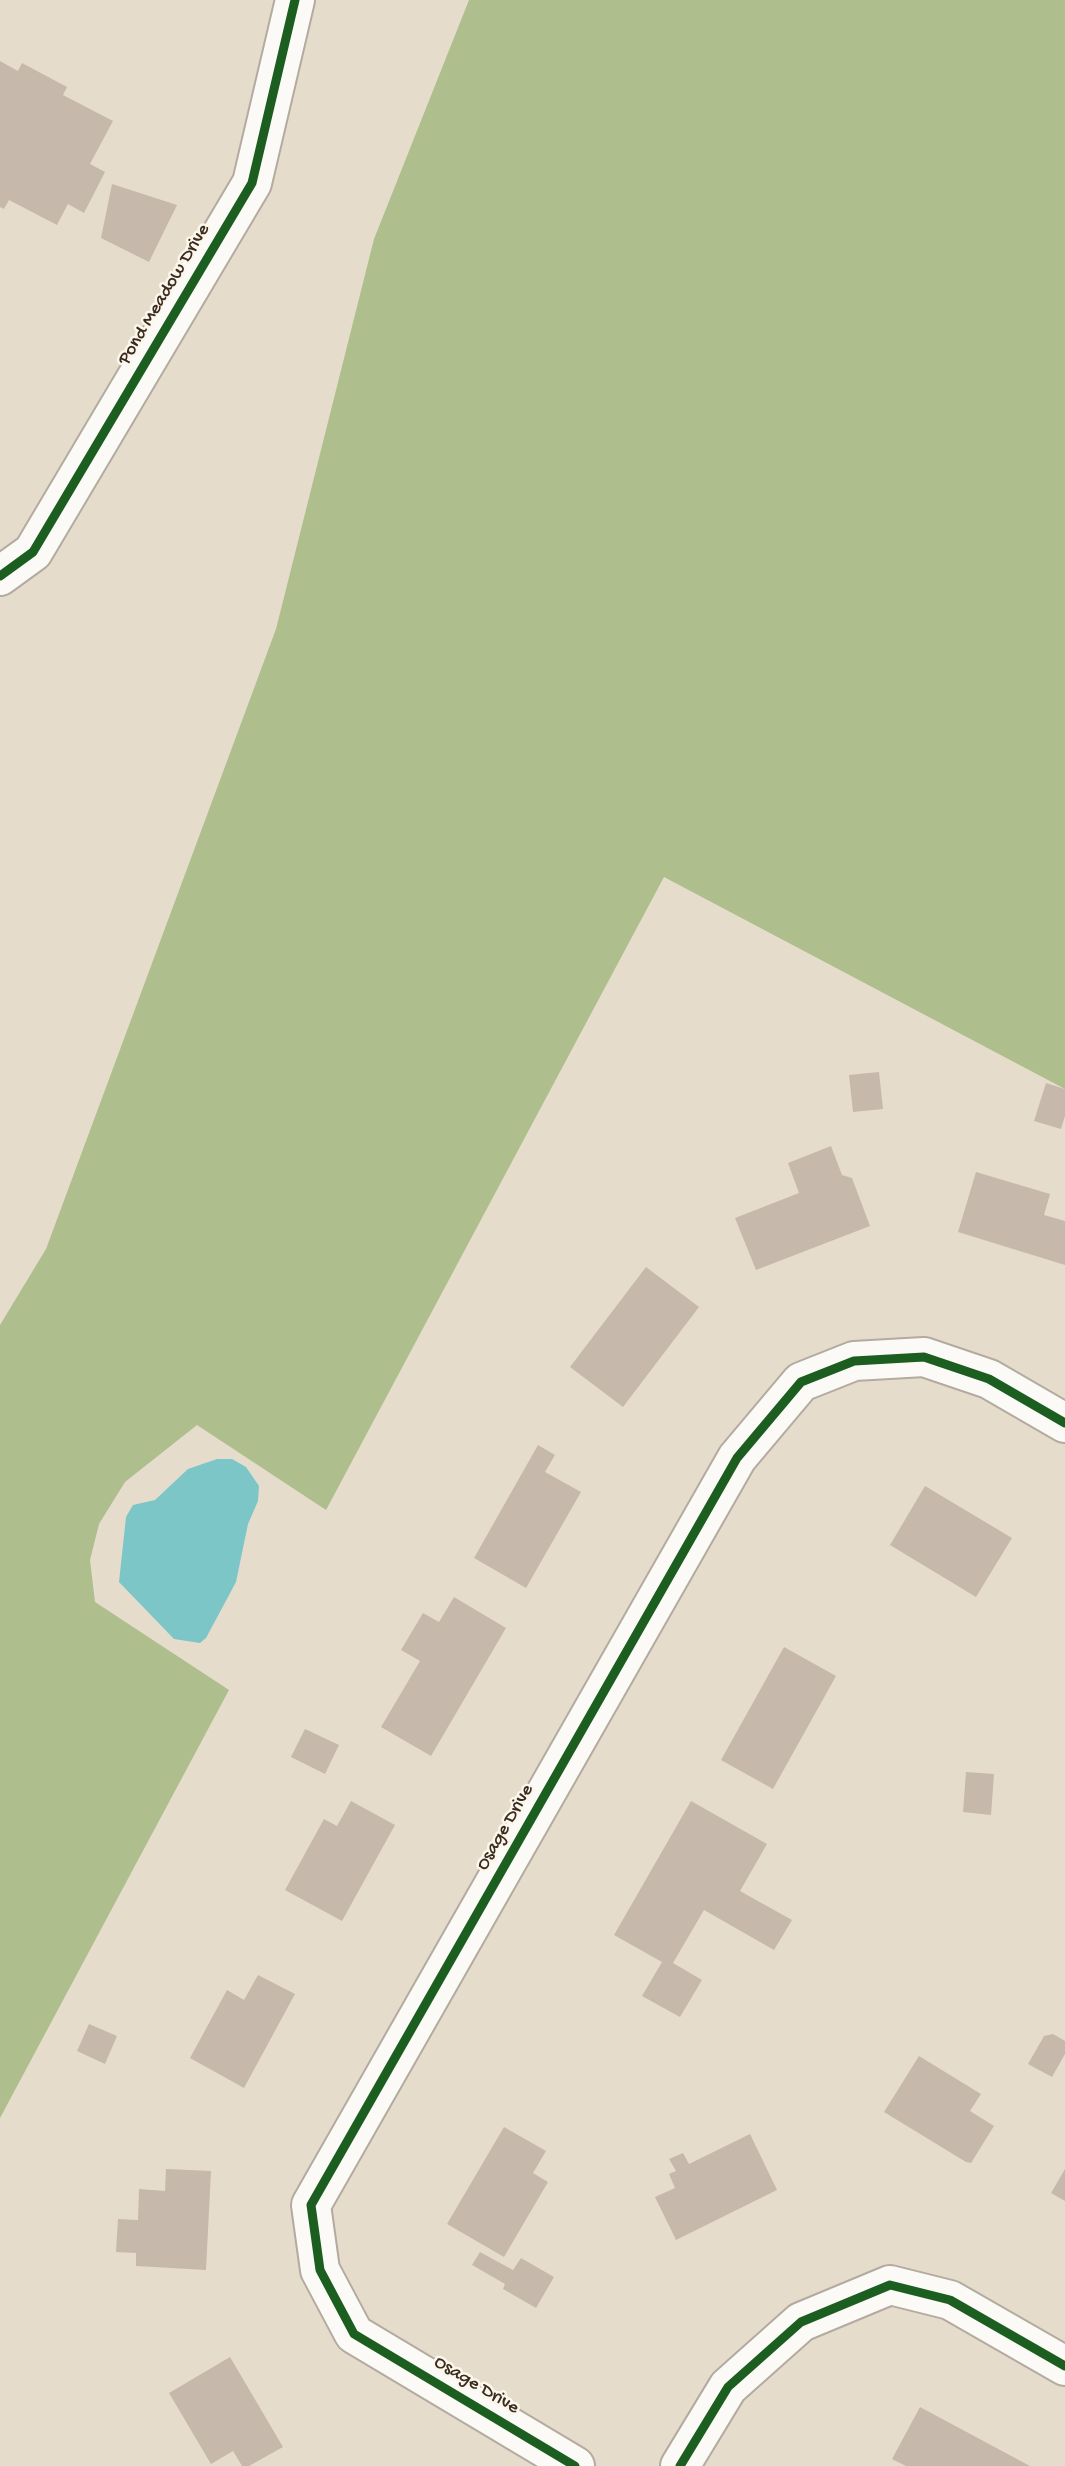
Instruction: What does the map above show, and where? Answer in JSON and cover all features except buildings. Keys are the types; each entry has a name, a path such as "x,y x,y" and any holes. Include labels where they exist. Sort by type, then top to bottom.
{"street":[{"name":"Pond Meadow Drive","path":"0,576 33,552 252,183 295,0"},
{"name":"Osage Drive","path":"575,2466 354,2333 320,2270 311,2205 737,1458 801,1382 854,1361 924,1357 989,1380 1065,1423"},
{"path":"680,2466 728,2387 801,2322 890,2285 950,2300 1065,2366"}],"green space":[{"path":"469,0 1065,0 1065,1089 664,877 326,1510 197,1425 125,1482 99,1524 90,1560 95,1602 229,1690 0,2118 0,1325 46,1249 276,629 374,239"}],"water":[{"path":"217,1459 232,1459 246,1467 259,1486 258,1501 248,1524 236,1582 206,1638 200,1643 174,1639 119,1582 126,1517 133,1505 155,1500 188,1469"}],"cycle path":[{"path":"0,576 33,552 252,183 295,0"},
{"path":"575,2466 354,2334 320,2270 311,2205 737,1458 801,1382 854,1361 924,1357 989,1379 1065,1423"},
{"path":"680,2466 728,2387 801,2322 890,2285 950,2300 1065,2366"}]}
